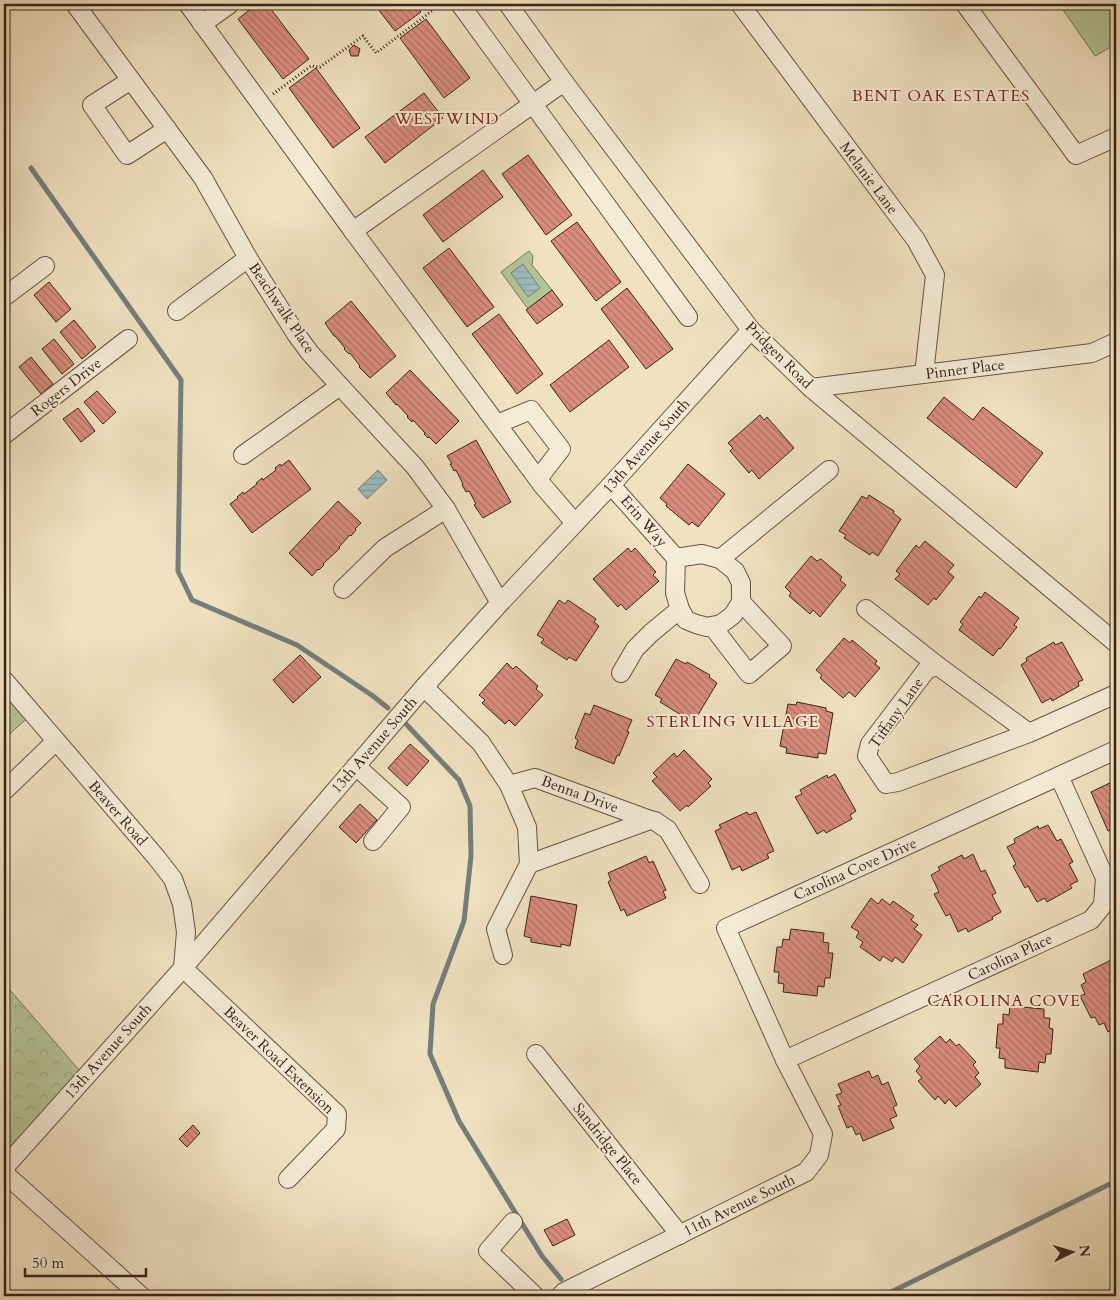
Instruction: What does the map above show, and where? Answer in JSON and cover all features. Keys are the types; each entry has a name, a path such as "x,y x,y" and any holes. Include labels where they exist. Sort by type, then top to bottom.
{"street":[{"name":"Beachwalk Place","path":"75,4 203,178 248,258 296,334 310,353 414,467 446,509 500,603"},
{"path":"188,4 353,231 538,479 575,523"},
{"path":"202,24 230,4"},
{"path":"460,4 688,317"},
{"name":"Pridgen Road","path":"508,4 564,82 751,330 811,388 1116,643"},
{"name":"Melanie Lane","path":"740,4 916,240 935,275 924,374"},
{"path":"965,4 1076,155 1116,137"},
{"path":"130,80 92,105 128,155 167,129"},
{"path":"353,231 564,82"},
{"path":"176,311 248,258"},
{"path":"4,297 44,266"},
{"name":"13th Avenue South","path":"4,1168 183,968 424,687 500,603 612,485 751,330"},
{"name":"Rogers Drive","path":"4,435 128,338"},
{"name":"Pinner Place","path":"811,388 1092,353 1116,342"},
{"path":"243,455 340,386"},
{"path":"497,424 531,410 561,449 538,479"},
{"path":"621,673 635,649 680,609 686,620 707,627 721,624 733,615 741,602 741,583 735,571 720,559 829,470"},
{"name":"Erin Way","path":"612,485 676,558 675,593 680,609"},
{"path":"343,589 385,548 446,509"},
{"name":"Erin Way","path":"676,558 702,554 720,559"},
{"path":"712,626 749,674 782,646 741,602"},
{"path":"866,609 938,666"},
{"name":"Tiffany Lane","path":"1029,733 938,666 927,669 870,744 867,756 886,784 898,782 1029,733 1116,694"},
{"name":"Beaver Road","path":"4,680 173,879 182,904 186,932 183,968"},
{"path":"424,687 481,743 509,785 528,827 529,864 496,928 503,955"},
{"path":"4,791 56,741"},
{"name":"Carolina Cove Drive","path":"785,1060 726,928 1116,750"},
{"path":"356,766 401,808 373,841"},
{"name":"Carolina Place","path":"785,1060 1091,920 1103,905 1105,878 1059,776"},
{"name":"Benna Drive","path":"509,785 535,778 655,821 668,830 700,884"},
{"name":"Benna Drive","path":"529,864 650,820"},
{"name":"Beaver Road Extension","path":"183,968 337,1114 336,1129 288,1179"},
{"name":"Sandridge Place","path":"536,1054 680,1234"},
{"name":"11th Avenue South","path":"560,1296 564,1292 806,1172 819,1155 823,1134 785,1060"},
{"path":"4,1173 141,1296"},
{"path":"513,1222 488,1251 535,1296"}],"path":[{"path":"260,104 311,66 320,67 364,36 376,53 441,4"}],"green space":[{"path":"1059,4 1116,4 1116,44 1095,56"},
{"path":"529,251 533,256 532,265 552,290 528,309 501,272"},
{"path":"4,679 33,713 4,739"},
{"path":"4,983 85,1077 4,1164"}],"water":[{"path":"523,264 540,288 528,297 511,273"},
{"path":"378,470 387,480 367,499 358,489"}],"building":[{"path":"257,4 267,4 309,59 283,79 238,19"},
{"path":"374,4 415,4 421,12 395,31"},
{"path":"426,19 470,78 444,98 400,38"},
{"path":"354,45 360,49 358,56 351,56 349,50"},
{"path":"316,68 360,128 333,148 289,88"},
{"path":"424,93 443,118 385,163 365,137"},
{"path":"528,155 572,215 546,235 502,174"},
{"path":"483,170 503,197 443,242 423,215"},
{"path":"577,222 621,282 596,301 551,241"},
{"path":"449,248 494,307 467,327 423,268"},
{"path":"49,282 71,309 56,322 34,295"},
{"path":"627,288 673,349 646,369 601,309"},
{"path":"552,290 563,305 537,324 526,310"},
{"path":"351,301 396,356 370,378 359,367 350,353 344,349 325,323"},
{"path":"499,314 543,374 517,394 472,334"},
{"path":"74,320 96,347 82,359 60,332"},
{"path":"54,339 74,364 62,374 42,349"},
{"path":"609,340 629,367 570,412 550,385"},
{"path":"31,357 53,384 41,394 19,367"},
{"path":"410,370 459,421 436,444 424,434 413,420 412,422 407,417 386,393"},
{"path":"97,391 116,412 103,424 84,402"},
{"path":"944,397 973,420 983,407 1043,453 1016,488 927,418"},
{"path":"78,408 95,431 81,442 63,419"},
{"path":"760,415 764,420 767,417 794,448 759,479 752,470 749,473 730,451 733,448 728,443"},
{"path":"476,440 511,502 483,518 474,505 476,504 469,491 466,492 447,456"},
{"path":"289,460 311,489 252,533 230,504 243,492 244,494 262,478 263,480 276,470 275,468 280,464 281,466"},
{"path":"688,464 725,494 698,527 692,522 689,525 666,506 667,504 660,498"},
{"path":"869,495 894,511 893,513 901,519 878,556 872,552 870,555 844,538 846,535 839,531 862,496 867,499"},
{"path":"338,501 361,523 340,548 312,576 289,553"},
{"path":"925,541 954,565 948,572 954,577 936,600 934,598 928,605 895,579 900,574 896,571 916,545 919,548"},
{"path":"628,548 631,552 635,548 656,572 653,575 659,581 626,610 621,604 618,607 593,579"},
{"path":"811,556 817,561 821,559 842,577 840,580 846,585 820,617 813,610 810,614 789,596 791,593 785,587"},
{"path":"985,592 1019,618 1014,625 1017,627 993,656 959,630 963,624 960,622 979,596 981,598"},
{"path":"559,600 565,604 568,600 596,619 594,622 599,626 576,661 569,657 567,660 541,643 544,639 537,635"},
{"path":"844,638 850,643 852,640 877,661 875,664 880,668 855,697 849,692 843,698 820,678 822,675 816,670"},
{"path":"1054,642 1055,645 1062,642 1083,680 1078,682 1079,686 1052,701 1051,698 1042,703 1021,665 1027,661 1026,658"},
{"path":"300,655 321,677 293,703 273,680"},
{"path":"676,659 686,664 687,662 710,675 709,677 717,683 695,720 688,716 686,718 660,702 662,699 655,695"},
{"path":"507,663 513,669 516,666 538,686 536,689 543,695 515,726 509,720 505,724 482,703 485,700 479,695"},
{"path":"797,702 826,708 826,711 833,713 826,754 818,753 818,758 786,753 787,748 780,746 788,704 796,705"},
{"path":"594,705 632,720 627,731 629,732 614,764 575,748 578,740 575,738 585,713 590,715"},
{"path":"410,744 429,761 407,786 388,768"},
{"path":"684,750 712,779 708,783 711,786 688,807 687,805 680,811 652,781 657,777 653,773 674,753 677,757"},
{"path":"835,774 856,811 850,815 852,819 826,833 824,830 817,834 795,797 802,794 800,790 827,775 828,778"},
{"path":"1116,780 1116,827 1108,831 1091,792"},
{"path":"360,804 377,820 356,843 339,827"},
{"path":"747,812 749,815 756,812 774,851 767,854 769,858 742,871 740,866 732,870 715,831 721,828 719,825"},
{"path":"1048,825 1057,841 1061,839 1073,862 1069,864 1078,881 1070,885 1072,888 1047,902 1045,898 1037,902 1028,886 1025,888 1013,866 1016,864 1007,847 1015,843 1014,839 1038,826 1039,829"},
{"path":"973,854 981,872 985,870 996,893 992,895 1001,912 992,917 993,919 968,932 966,928 958,932 950,914 946,916 934,894 939,892 931,875 940,870 938,867 962,855 964,859"},
{"path":"646,856 649,863 653,861 666,890 663,891 666,898 627,916 624,909 621,911 608,882 611,880 608,873"},
{"path":"531,896 577,905 570,946 561,944 561,947 531,942 531,938 524,936"},
{"path":"871,898 878,904 882,899 890,905 893,901 914,916 911,920 918,925 914,929 922,935 903,963 895,957 892,962 883,956 880,961 860,947 863,942 856,937 859,932 851,927"},
{"path":"791,929 824,933 823,942 829,943 828,953 833,953 830,978 825,978 824,987 818,986 817,996 783,992 784,984 778,983 779,972 774,972 777,947 782,947 783,939 789,940"},
{"path":"1113,959 1116,966 1116,1028 1108,1032 1104,1023 1099,1025 1095,1017 1091,1018 1080,996 1085,994 1081,985 1086,982 1083,974"},
{"path":"1010,1006 1044,1009 1044,1018 1050,1018 1049,1028 1053,1029 1051,1054 1046,1054 1045,1063 1039,1062 1038,1072 1005,1068 1005,1059 999,1058 1000,1048 996,1048 998,1024 1003,1024 1003,1014 1009,1015"},
{"path":"940,1036 946,1043 950,1039 956,1046 959,1044 976,1062 973,1065 979,1073 975,1077 981,1084 956,1107 949,1099 945,1104 938,1096 935,1100 918,1081 922,1078 916,1071 920,1066 914,1059"},
{"path":"869,1071 872,1078 878,1075 882,1085 888,1082 897,1105 893,1107 897,1116 890,1119 894,1128 863,1141 860,1133 856,1135 852,1126 847,1128 838,1106 841,1105 836,1095 842,1093 838,1084"},
{"path":"193,1125 200,1133 187,1147 179,1139"},
{"path":"567,1219 575,1235 553,1246 544,1230"},
{"path":"4,1252 10,1271 4,1272"}],"waterway":[{"path":"31,168 181,380 178,571 192,600 297,645 388,708"},
{"path":"405,723 459,780 470,806 471,856 464,921 433,1004 430,1054 459,1121 542,1256 561,1279"},
{"path":"883,1296 1116,1181"}],"district":[{"name":"BENT OAK ESTATES","path":"941,95"},
{"name":"WESTWIND","path":"447,118"},
{"name":"STERLING VILLAGE","path":"733,721"},
{"name":"CAROLINA COVE","path":"1004,1000"}]}
